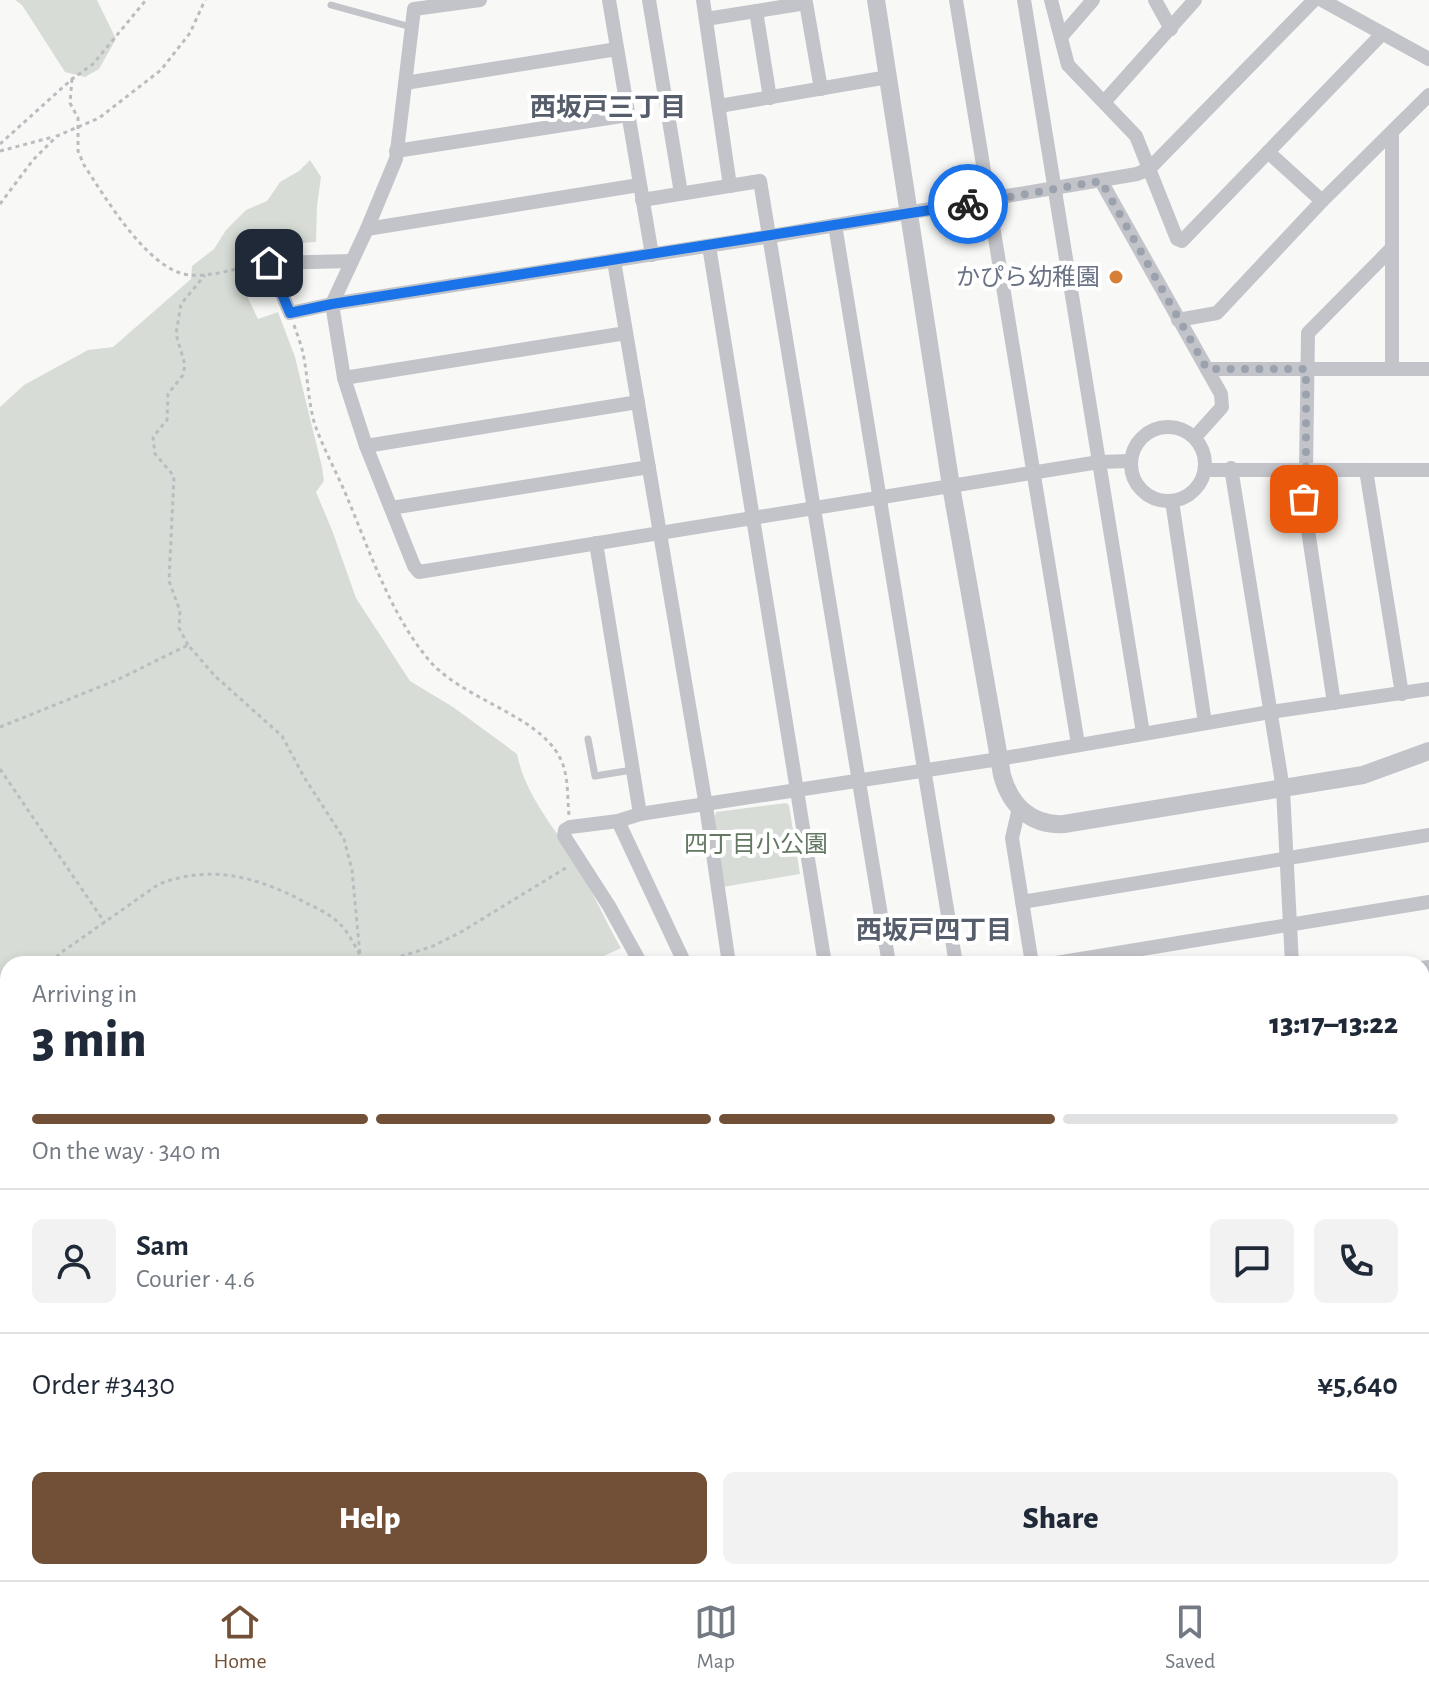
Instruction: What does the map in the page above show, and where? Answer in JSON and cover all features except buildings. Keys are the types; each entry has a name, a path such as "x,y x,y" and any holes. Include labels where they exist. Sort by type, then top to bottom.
{"street":[{"path":"480,0 415,4 396,159 332,304 344,378 366,446 419,572 1099,462 1130,461"},
{"path":"609,0 652,255"},
{"path":"649,0 681,193"},
{"path":"703,0 730,186"},
{"path":"876,0 951,486 1006,792 1019,808 1043,823 1064,824 1363,775 1429,751"},
{"path":"956,0 1031,473 1078,744"},
{"path":"1024,0 1143,733"},
{"path":"1051,0 1068,65 1133,132 1177,239 1182,241 1381,35"},
{"path":"1061,37 1093,0"},
{"path":"1155,0 1171,29"},
{"path":"1105,101 1195,0"},
{"path":"352,261 269,263 290,313 911,214 1137,174 1149,169 1314,0"},
{"path":"1322,0 1429,59"},
{"path":"706,19 806,3 821,89"},
{"path":"756,11 770,98"},
{"path":"405,83 617,49"},
{"path":"719,106 888,77"},
{"path":"1178,320 1217,313 1322,201 1429,95"},
{"path":"396,151 628,115"},
{"path":"1392,133 1392,369"},
{"path":"1268,152 1322,201"},
{"path":"367,229 641,192 681,193 760,181 888,956"},
{"path":"1101,181 1221,394 1222,407 1195,437"},
{"path":"835,225 955,956"},
{"path":"709,246 824,956"},
{"path":"1334,703 1303,470 1308,333 1392,248"},
{"path":"614,261 706,806 728,956"},
{"path":"344,378 626,333"},
{"path":"1207,369 1429,369"},
{"path":"366,446 638,402"},
{"path":"1176,427 1195,437 1203,450 1205,470 1193,491 1172,501 1144,493 1132,475 1130,461 1136,444 1153,429 1176,427"},
{"path":"391,508 649,467"},
{"path":"1231,468 1283,789 1292,956"},
{"path":"1205,470 1429,470"},
{"path":"1366,470 1402,694"},
{"path":"1172,501 1205,723"},
{"path":"596,543 640,814"},
{"path":"636,956 564,836 565,830 570,827 999,759 1270,712 1429,689"},
{"path":"1019,808 1012,838 1031,956"},
{"path":"618,821 681,956"},
{"path":"1022,902 1429,835"},
{"path":"1098,956 1429,902"}],"lane":[{"path":"331,5 411,27"},
{"path":"588,739 595,776 632,770"}],"path":[{"path":"0,144 93,64 146,0"},
{"path":"0,151 57,136 99,118 161,70 190,33 205,0"},
{"path":"72,79 70,103 75,110 78,151 84,165 151,255 172,270 186,275 205,275 269,263"},
{"path":"0,204 33,160 57,136"},
{"path":"205,275 181,304 176,334 185,365 183,375 168,394 167,420 153,437 155,454 174,476 169,581 180,611 179,628 188,645 216,677 282,736 344,839 352,870 360,955"},
{"path":"0,727 119,679 188,645"},
{"path":"0,769 105,923"},
{"path":"402,956 461,932 579,859"},
{"path":"58,956 159,884 205,873 239,875 282,890 339,923 360,955"}],"green space":[{"path":"15,0 97,0 116,39 99,69 85,77 65,72 22,5"},
{"path":"310,160 321,177 316,242 267,245 251,254 248,298 258,319 278,312 295,357 322,467 324,481 316,492 356,598 410,681 453,707 517,754 536,802 574,860 621,948 604,956 0,956 0,407 24,385 88,350 113,347 191,279 192,266 214,249 226,230 246,210 267,201 280,182"},
{"name":"四丁目小公園","path":"789,805 800,874 723,887 714,818 716,812"}],"way so far":[{"path":"968,204 1101,181 1207,369 1306,369 1306,469 1299,470 1304,499"}],"place":[{"name":"かぴら幼稚園","path":"1116,277"}],"district":[{"name":"西坂戸三丁目","path":"608,107"},
{"name":"西坂戸四丁目","path":"934,930"}],"route":[{"path":"269,263 290,313 968,204"}]}
